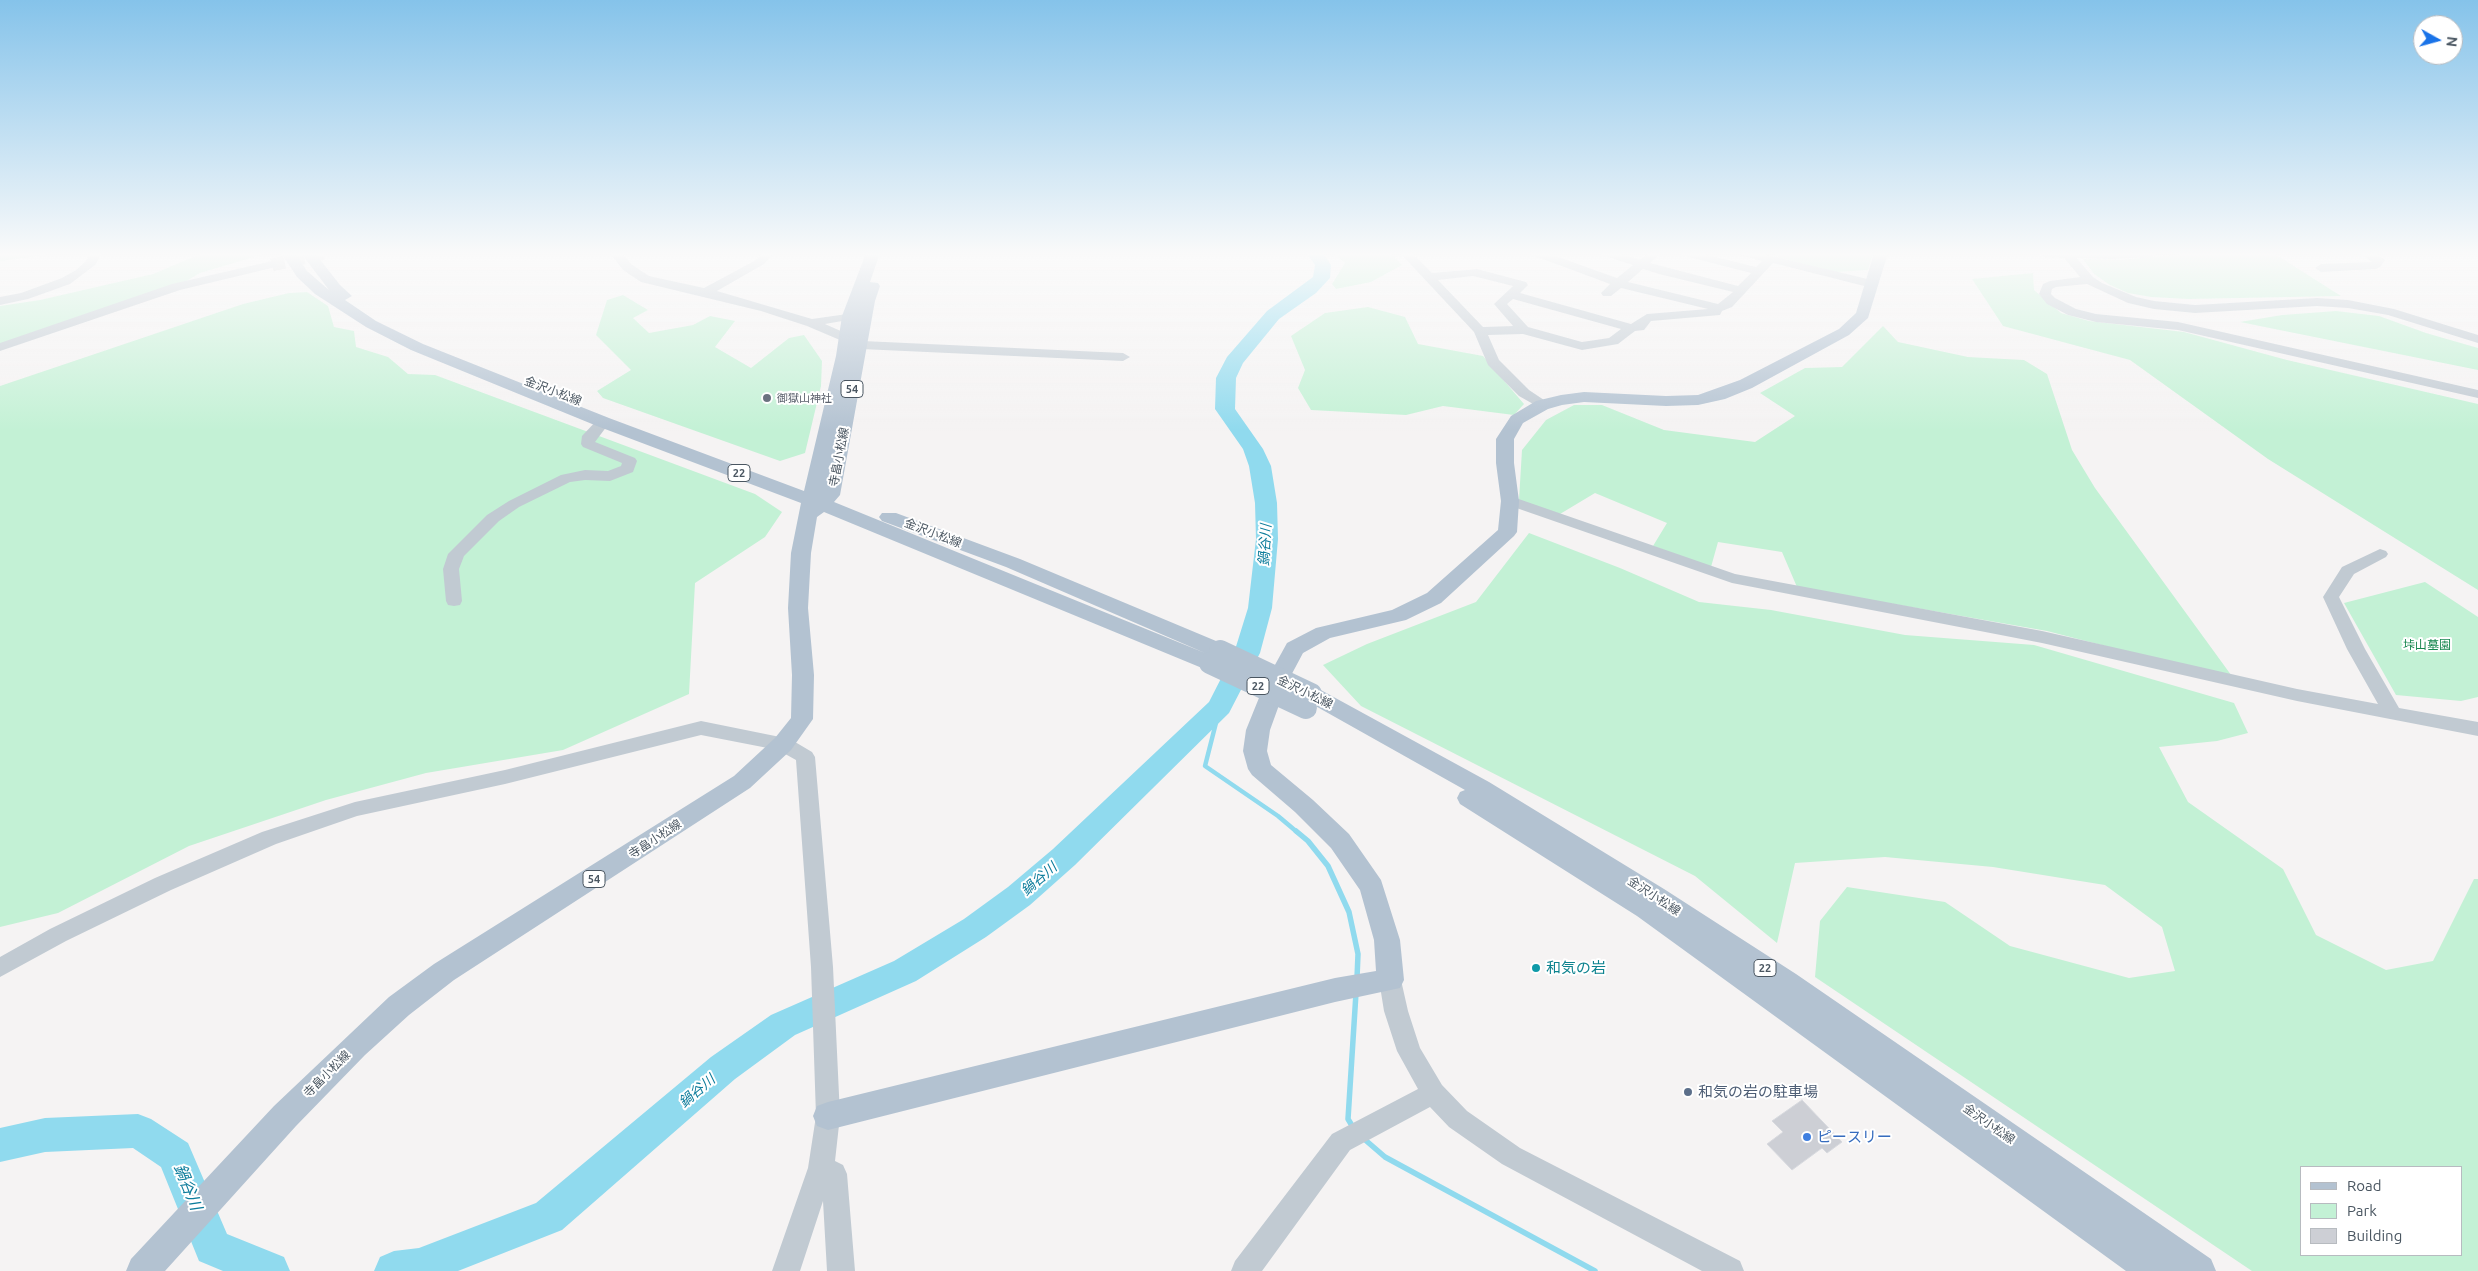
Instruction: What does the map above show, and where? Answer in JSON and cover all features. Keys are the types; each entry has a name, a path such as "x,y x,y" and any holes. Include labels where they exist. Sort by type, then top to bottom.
{"main road":[{"name":"金沢小松線","path":"353,312 371,324 472,370 603,422 817,501 1012,563 1309,701 1480,788 1655,896 1786,982 2199,1271"},
{"name":"金沢小松線","path":"374,312 404,329 486,365 817,501"},
{"name":"寺畠小松線","path":"851,312 850,316 853,341"},
{"name":"寺畠小松線","path":"147,1267 285,1116 355,1046 399,1006 444,972 742,782 783,744 802,719 803,675 798,608 801,553 817,501 853,341 864,312"},
{"path":"828,1116 1335,990 1383,982 1387,940 1372,887 1340,841 1304,806 1260,769 1255,751 1258,730 1276,683 1295,648 1323,633 1399,615 1434,598 1507,532 1510,501 1505,463 1506,439 1518,420 1542,405 1584,398 1666,401 1698,400 1719,396 1746,384 1844,332 1864,312"},
{"name":"金沢小松線","path":"1309,701 1371,742 1470,799 1646,909 2154,1271"}],"street":[{"path":"0,347 102,312"},
{"path":"775,312 812,323 853,341 1123,357"},
{"path":"1462,312 1480,331 1494,362 1524,393 1542,405"},
{"path":"1507,312 1522,330"},
{"path":"1576,312 1632,328 1639,327 1647,318 1712,312"},
{"path":"2073,312 2096,318 2178,326 2478,394"},
{"path":"2391,312 2478,339"},
{"path":"812,323 850,316"},
{"path":"1480,331 1522,330 1582,346 1613,342 1632,328"},
{"path":"454,601 451,569 456,554 493,518 514,504 566,478 585,475 610,476 628,469 630,461 588,444 587,439 603,422"},
{"path":"1510,501 1732,578 2042,637 2297,695 2478,729"},
{"path":"2380,554 2348,571 2331,597 2356,649 2392,712"},
{"path":"0,968 58,935 207,864 292,829 355,809 505,777 701,728 783,744 805,757 822,968 828,1116 822,1168 786,1271"},
{"path":"1383,982 1396,1012 1409,1051 1433,1094 1458,1119 1512,1156 1730,1271"},
{"path":"1245,1271 1341,1142 1433,1094"},
{"path":"822,1168 834,1174 841,1271"}],"green space":[{"path":"0,312 95,312 0,344"},
{"path":"218,312 330,312 334,327 354,331 356,347 388,357 408,374 435,375 755,494 782,512 765,537 695,583 689,694 563,750 426,773 326,800 189,846 58,913 0,927 0,386"},
{"path":"603,312 644,312 633,318 649,333 693,325 710,316 735,321 715,347 751,368 789,338 804,335 822,361 821,386 805,453 780,461 603,398 597,391 631,370 596,335"},
{"path":"1388,312 1405,317 1418,344 1483,356 1524,404 1514,415 1443,406 1406,415 1311,410 1298,388 1305,370 1291,336 1325,313"},
{"path":"1994,312 2060,312 2089,321 2184,332 2287,360 2478,404 2478,590 2268,459 2130,360 2003,326"},
{"path":"2347,312 2379,316 2426,333 2478,348 2478,370 2240,322 2282,315"},
{"path":"1883,326 1898,342 1968,357 2024,360 2047,374 2072,450 2095,488 2234,679 2047,631 1797,587 1782,552 1718,542 1711,567 1653,546 1667,523 1595,493 1560,514 1519,500 1522,450 1546,420 1574,405 1602,405 1664,430 1755,442 1795,416 1760,393 1805,368 1842,367"},
{"path":"1529,533 1620,568 1699,602 1771,610 1905,635 2034,645 2234,703 2248,733 2217,741 2159,747 2188,802 2283,869 2316,935 2386,970 2433,961 2474,879 2478,879 2478,1271 2252,1271 1815,977 1820,921 1847,887 1945,902 2010,946 2129,978 2175,971 2162,927 2105,885 1993,867 1885,857 1795,863 1777,943 1695,876 1361,706 1323,665 1367,644 1476,602"},
{"name":"垰山墓園","path":"2425,582 2478,617 2478,697 2461,701 2396,695 2344,603"}],"building":[{"name":"ピースリー","path":"1802,1100 1842,1142 1827,1153 1822,1148 1792,1170 1767,1144 1783,1132 1772,1121"}],"waterway":[{"name":"鍋谷川","path":"394,1271 419,1267 549,1217 723,1068 783,1025 905,971 975,928 1019,896 1064,857 1220,707 1247,653 1260,608 1267,539 1266,503 1260,466 1253,449 1225,409 1226,378 1234,361 1277,312"},
{"path":"1220,707 1205,766 1278,816 1297,832"},
{"path":"1296,831 1308,841 1328,866 1349,912 1358,954 1357,978"},
{"path":"1354,1129 1348,1119 1356,993"},
{"name":"鍋谷川","path":"0,1145 45,1135 138,1131 175,1155 213,1248 270,1271"},
{"path":"1363,1138 1385,1157 1595,1271"}],"place":[{"name":"御獄山神社","path":"767,398"},
{"name":"和気の岩","path":"1536,968"},
{"name":"和気の岩の駐車場","path":"1688,1092"},
{"name":"ピースリー","path":"1807,1137"}]}
